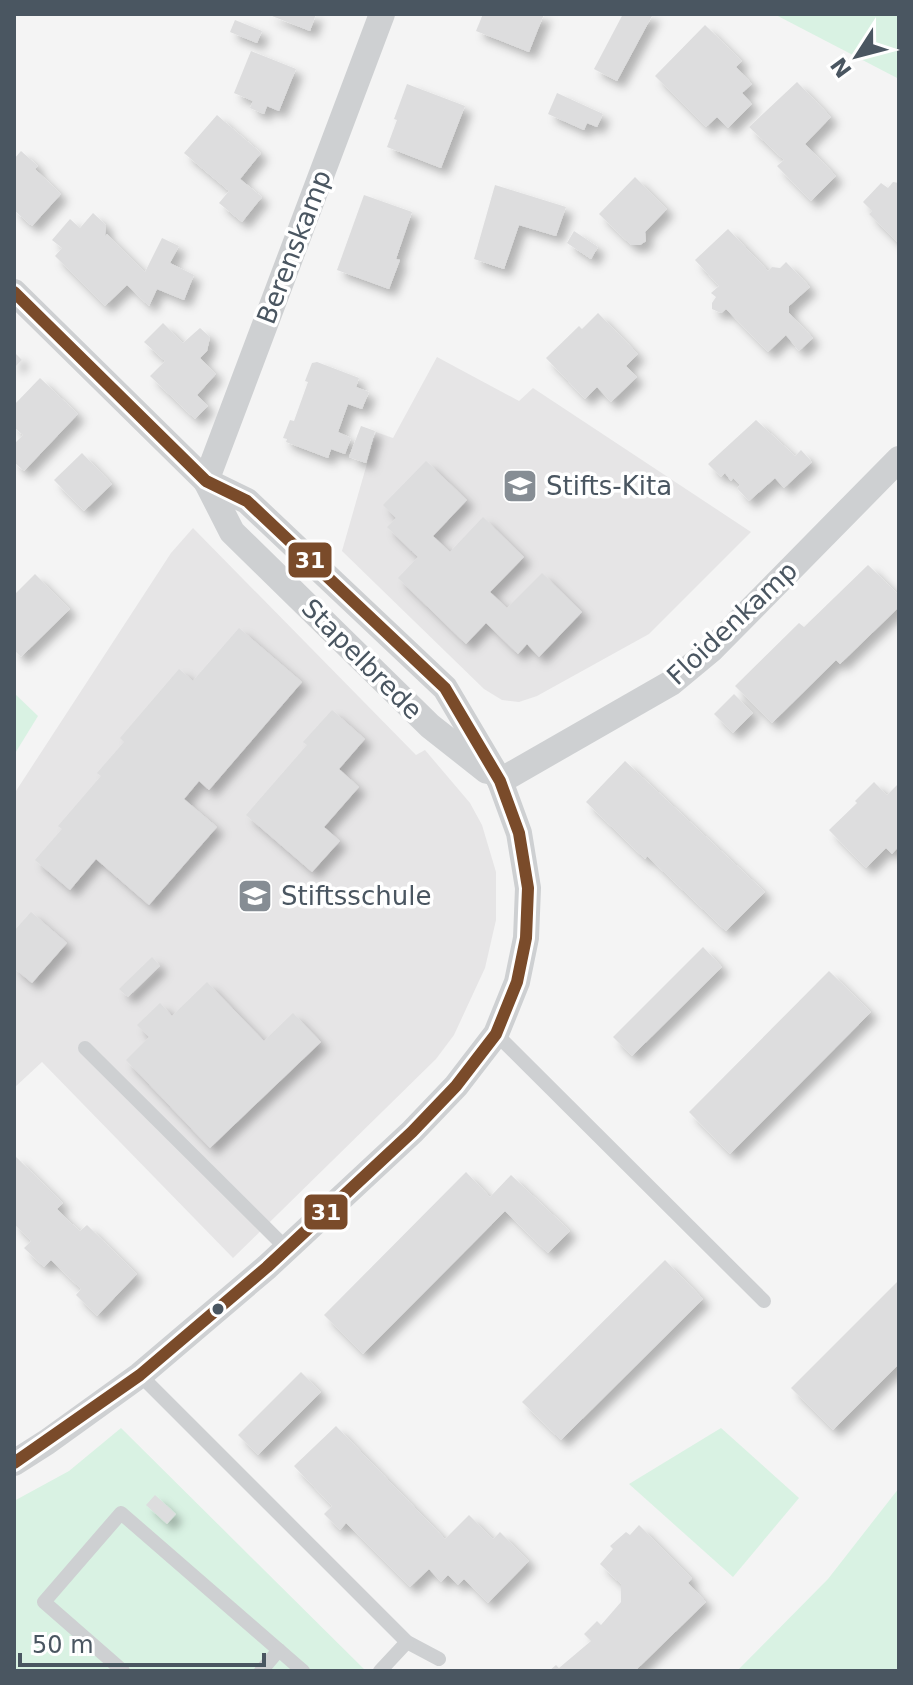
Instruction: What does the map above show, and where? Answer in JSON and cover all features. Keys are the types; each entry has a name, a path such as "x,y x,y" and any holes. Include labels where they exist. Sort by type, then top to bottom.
{"street":[{"name":"Berenskamp","path":"206,481 382,14"},
{"path":"14,292 206,481"},
{"name":"Floidenkamp","path":"500,781 671,683 712,649 899,459"},
{"name":"Stapelbrede","path":"206,481 232,532 430,726 500,781"},
{"name":"Stapelbrede","path":"14,1463 140,1375 287,1249 412,1132 456,1086 496,1034 520,967 526,938 528,888 519,833 500,781 445,688 247,501 206,481"}],"lane":[{"path":"496,1034 764,1301"},
{"path":"85,1048 287,1249"},
{"path":"140,1375 407,1642 439,1659"},
{"path":"123,1671 44,1602 121,1513 303,1671"},
{"path":"380,1671 407,1642"},
{"path":"261,1671 279,1650"}],"shaded area":[{"name":"Stifts-Kita","path":"437,357 519,401 533,388 751,532 649,634 537,696 519,702 502,700 484,689 342,551 376,432 393,438"},
{"name":"Stiftsschule","path":"193,528 416,755 425,750 470,803 482,825 496,872 496,920 485,968 454,1035 436,1059 233,1258 42,1062 14,1088 14,794 171,553"}],"green space":[{"path":"774,14 899,14 899,79"},
{"path":"14,693 38,716 14,755"},
{"path":"121,1428 366,1671 14,1671 14,1501 69,1471"},
{"path":"721,1428 799,1498 733,1577 629,1484"},
{"path":"899,1488 899,1671 737,1671 828,1579"}],"building":[{"path":"267,14 316,14 310,31"},
{"path":"483,14 544,14 529,52 476,31"},
{"path":"623,14 653,14 617,81 594,69"},
{"path":"235,20 262,31 257,43 230,32"},
{"path":"705,25 742,61 736,67 752,84 742,93 752,104 728,128 717,117 706,127 655,76"},
{"path":"251,51 296,69 279,111 267,106 264,114 250,108 253,101 234,93"},
{"path":"797,82 831,117 805,144 836,176 811,201 777,166 784,160 749,127"},
{"path":"407,84 465,106 441,168 387,147"},
{"path":"557,93 603,114 597,127 587,123 584,130 548,114"},
{"path":"217,115 261,153 240,179 262,197 242,222 219,203 229,191 184,153"},
{"path":"21,151 61,194 32,226 14,210 14,159"},
{"path":"635,177 667,209 645,232 646,241 640,245 631,245 599,214"},
{"path":"893,182 899,183 899,244 869,214 872,211 863,202 881,183 888,188"},
{"path":"495,185 566,207 556,236 519,225 504,269 474,259"},
{"path":"364,195 412,212 389,289 337,270"},
{"path":"93,213 106,225 105,236 107,234 145,272 162,238 179,246 170,263 194,275 184,300 157,289 149,306 127,285 105,306 55,256 62,248 52,240 70,219 80,228"},
{"path":"728,229 768,271 772,267 780,268 786,262 810,287 789,306 789,313 813,338 799,351 786,335 768,352 726,309 721,313 712,309 716,297 711,293 719,286 695,260"},
{"path":"574,231 598,247 591,259 567,243"},
{"path":"598,313 638,354 626,366 637,377 611,402 597,387 585,399 546,358 579,326 582,329"},
{"path":"163,323 183,343 200,328 210,337 207,351 200,358 216,374 197,395 208,406 195,419 150,376 165,361 144,342"},
{"path":"14,352 22,360 14,368"},
{"path":"317,362 359,378 356,387 369,392 362,409 348,404 338,432 351,438 345,454 331,449 328,458 286,442 287,439 283,438 290,420 294,421 312,363"},
{"path":"40,378 78,414 24,471 14,462 14,444 23,435 14,427 14,405"},
{"path":"756,420 795,456 801,450 812,462 784,488 775,478 749,501 737,488 740,485 733,478 731,481 725,473 721,477 708,464"},
{"path":"361,426 375,431 366,463 349,457"},
{"path":"82,453 112,484 84,511 54,480"},
{"path":"426,461 467,500 433,536 450,552 483,517 524,557 490,592 507,608 542,573 582,612 539,657 527,644 518,654 486,623 466,644 398,578 418,557 387,527 396,518 383,505"},
{"path":"868,565 899,595 899,607 840,664 836,660 772,723 735,686 799,623 804,627"},
{"path":"35,574 70,609 21,657 14,650 14,595"},
{"path":"239,628 302,682 209,790 199,781 184,799 217,827 149,905 96,859 70,890 35,860 62,829 58,826 101,776 97,773 124,742 120,738 179,669 193,681"},
{"path":"734,694 753,713 733,733 714,714"},
{"path":"332,710 365,739 339,769 359,787 324,827 340,841 312,872 246,815 307,745 303,742"},
{"path":"625,761 765,892 726,931 586,802"},
{"path":"874,782 887,795 899,783 899,846 892,854 886,848 866,868 829,830"},
{"path":"31,912 67,943 32,983 14,968 14,931"},
{"path":"703,947 722,967 632,1056 613,1037"},
{"path":"152,957 160,966 128,997 119,989"},
{"path":"829,971 871,1012 730,1154 689,1112"},
{"path":"207,982 264,1041 293,1013 321,1042 210,1148 126,1060 149,1037 137,1025 160,1003 172,1016"},
{"path":"14,1155 63,1203 57,1209 71,1223 80,1231 87,1225 137,1274 97,1316 76,1295 81,1289 51,1260 44,1267 24,1248 31,1241 14,1224"},
{"path":"466,1172 490,1197 511,1175 570,1231 548,1253 505,1211 363,1354 324,1315"},
{"path":"665,1260 703,1299 561,1440 522,1402"},
{"path":"899,1280 899,1364 833,1430 791,1388"},
{"path":"301,1372 321,1392 258,1455 238,1435"},
{"path":"336,1426 445,1539 469,1515 493,1539 500,1532 529,1561 488,1603 464,1579 458,1585 448,1575 441,1582 429,1569 410,1587 346,1523 340,1530 324,1514 332,1506 294,1466"},
{"path":"155,1495 176,1514 167,1524 146,1505"},
{"path":"639,1525 692,1578 688,1583 706,1602 635,1671 549,1671 556,1665 559,1668 591,1641 584,1634 597,1621 601,1625 621,1602 621,1584 600,1564 613,1549 610,1546 626,1532 630,1535"}],"transit line":[{"name":"31","path":"14,292 206,481 247,501 445,688 500,781 519,833 528,888 526,938 517,982 496,1034 456,1086 412,1132 267,1267 140,1375 14,1463"}],"place":[{"name":"Stifts-Kita","path":"520,486"},
{"name":"Stiftsschule","path":"255,896"}]}
